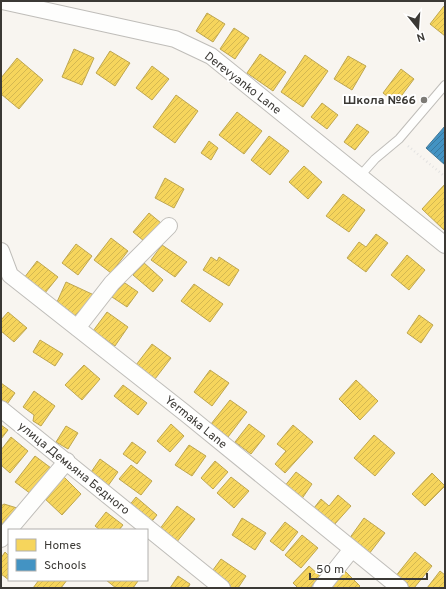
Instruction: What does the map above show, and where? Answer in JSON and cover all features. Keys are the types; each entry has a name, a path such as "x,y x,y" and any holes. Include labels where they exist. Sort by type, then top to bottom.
{"street":[{"name":"Derevyanko Lane","path":"2,1 175,39 211,56 445,245"},
{"path":"77,328 112,283 169,226"},
{"name":"Yermaka Lane","path":"1,251 10,276 185,413 400,588"},
{"name":"улица Демьяна Бедного","path":"1,409 222,588"},
{"path":"9,529 67,461"},
{"path":"1,539 8,531"},
{"path":"321,588 352,549"}],"lane":[{"path":"360,176 375,159 399,139 445,85"}],"path":[{"path":"399,139 443,175 445,174"}],"building: Homes":[{"path":"444,6 445,7 445,36 430,24"},
{"path":"207,13 225,24 213,42 196,31"},
{"path":"234,28 249,38 235,59 220,49"},
{"path":"74,49 94,58 82,85 62,77"},
{"path":"110,51 130,63 115,86 96,73"},
{"path":"260,54 286,72 273,91 247,73"},
{"path":"305,55 328,71 303,107 281,92"},
{"path":"348,56 366,66 352,90 334,79"},
{"path":"17,58 43,80 19,109 1,94 1,78"},
{"path":"152,66 169,79 152,100 136,88"},
{"path":"401,69 414,79 396,103 383,93"},
{"path":"176,95 198,111 175,143 153,127"},
{"path":"322,103 338,115 327,129 311,117"},
{"path":"237,112 262,131 244,154 219,135"},
{"path":"357,124 369,132 355,150 344,142"},
{"path":"269,136 289,151 270,175 251,160"},
{"path":"209,141 218,148 211,160 201,153"},
{"path":"304,166 322,182 308,199 289,182"},
{"path":"165,178 184,189 174,208 155,198"},
{"path":"445,184 445,230 444,230 422,209"},
{"path":"343,194 365,210 349,232 326,216"},
{"path":"149,213 161,223 144,241 133,232"},
{"path":"376,234 388,243 366,272 347,258 359,242 366,247"},
{"path":"111,238 128,251 111,273 94,260"},
{"path":"76,244 92,256 78,275 62,263"},
{"path":"162,245 187,262 175,277 151,260"},
{"path":"407,255 425,270 409,290 391,275"},
{"path":"211,257 217,261 219,257 239,270 229,286 203,270"},
{"path":"37,261 58,277 45,293 24,278"},
{"path":"143,262 163,280 153,292 133,275"},
{"path":"122,281 138,292 127,307 112,297"},
{"path":"66,282 94,295 75,318 57,302"},
{"path":"194,284 223,304 210,322 181,301"},
{"path":"8,312 27,328 14,342 1,331 1,320"},
{"path":"107,312 128,327 115,346 93,331"},
{"path":"419,315 433,325 421,343 407,333"},
{"path":"40,340 63,354 55,366 33,352"},
{"path":"152,344 171,358 155,379 136,365"},
{"path":"84,365 100,379 82,400 65,385"},
{"path":"210,370 229,383 212,406 194,392"},
{"path":"356,380 378,401 360,420 339,399"},
{"path":"1,383 15,393 5,407 1,404"},
{"path":"123,385 147,403 138,415 114,396"},
{"path":"34,391 55,406 41,426 33,421 34,415 23,407"},
{"path":"230,400 247,412 228,437 211,424"},
{"path":"171,424 184,436 170,452 157,441"},
{"path":"249,424 265,436 251,454 235,442"},
{"path":"1,425 8,430 1,439"},
{"path":"293,425 313,442 285,473 275,464 286,451 277,444"},
{"path":"66,426 78,433 68,449 56,442"},
{"path":"374,435 395,453 375,476 354,458"},
{"path":"11,437 28,451 10,473 1,465 1,450"},
{"path":"132,442 146,452 137,464 123,454"},
{"path":"189,445 206,456 192,476 175,465"},
{"path":"35,456 51,468 31,494 15,482"},
{"path":"100,459 118,472 105,490 87,478"},
{"path":"215,461 228,472 213,489 201,478"},
{"path":"131,465 152,481 141,495 119,479"},
{"path":"296,472 312,484 301,500 284,487"},
{"path":"432,473 445,486 425,506 412,494"},
{"path":"62,475 81,494 62,515 42,496"},
{"path":"231,477 249,491 234,508 217,493"},
{"path":"338,495 351,506 334,525 314,508 321,499 329,506"},
{"path":"136,497 157,515 149,525 128,507"},
{"path":"4,504 17,508 1,525 1,506"},
{"path":"177,506 195,519 176,543 159,530"},
{"path":"106,512 123,525 120,529 99,529 95,526"},
{"path":"242,518 266,533 255,550 232,535"},
{"path":"364,518 385,533 369,554 349,539"},
{"path":"285,522 298,532 283,551 270,541"},
{"path":"302,535 318,548 301,568 285,555"},
{"path":"5,552 8,555 8,579 1,574 1,558"},
{"path":"415,552 432,566 414,588 408,588 395,577"},
{"path":"221,559 246,576 238,588 230,588 210,574"},
{"path":"309,566 320,576 310,588 298,588 293,583"},
{"path":"345,571 360,586 358,588 328,588"},
{"path":"440,571 445,575 445,588 427,588"},
{"path":"178,576 190,584 188,588 170,588"},
{"path":"38,581 66,581 61,588 33,588"},
{"path":"107,581 138,581 133,588 116,588"}],"building: Schools":[{"path":"445,126 445,165 426,148"}],"place":[{"name":"Школа №66","path":"424,100"}]}
